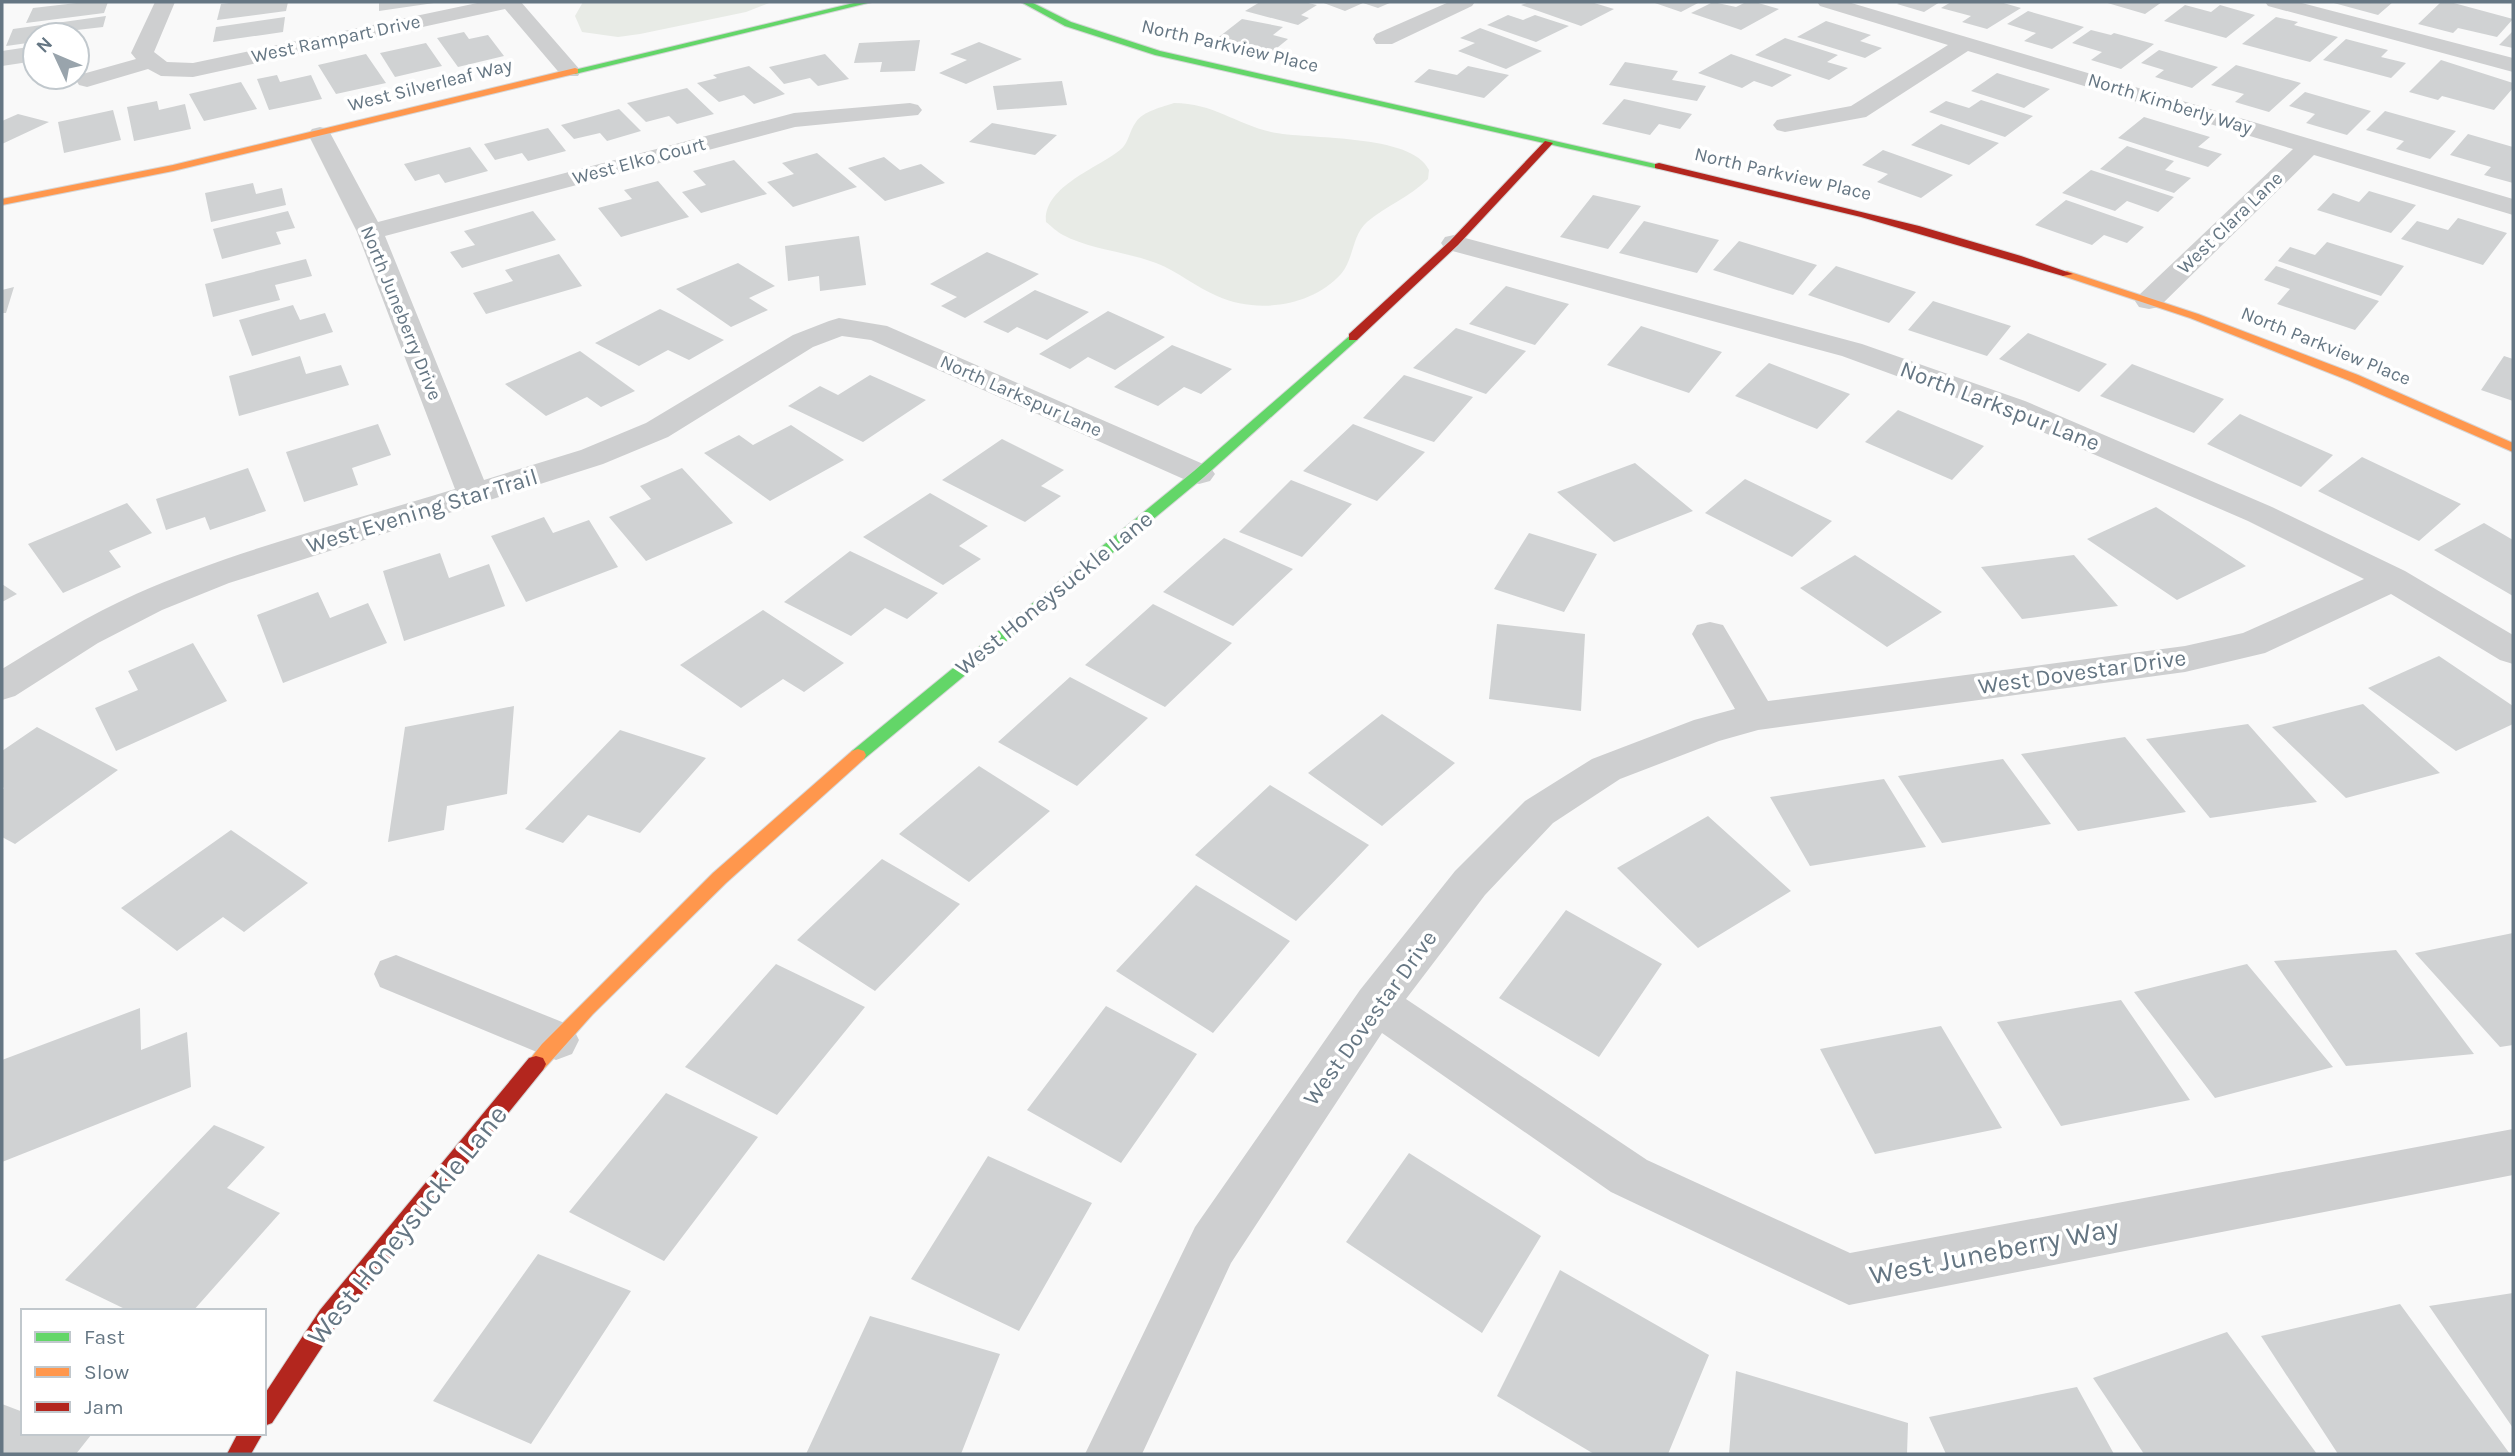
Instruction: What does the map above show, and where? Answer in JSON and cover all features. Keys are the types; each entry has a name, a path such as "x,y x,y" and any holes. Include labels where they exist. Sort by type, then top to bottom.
{"street":[{"path":"156,65 142,53 165,2"},
{"path":"510,2 570,72"},
{"name":"West Rampart Drive","path":"91,79 156,65 192,70 510,2"},
{"name":"West Silverleaf Way","path":"2,202 83,188 320,134 868,2"},
{"name":"North Parkview Place","path":"1024,2 1068,24 1158,53 1837,206 1979,245 2149,301 2354,378 2513,448"},
{"path":"1384,39 1465,2"},
{"name":"North Kimberly Way","path":"1827,2 2513,206"},
{"path":"2275,2 2513,65"},
{"path":"1785,125 1858,112 1966,43"},
{"name":"West Elko Court","path":"370,232 794,120 910,110"},
{"name":"North Juneberry Drive","path":"320,134 370,232 474,495"},
{"name":"West Honeysuckle Lane","path":"266,1412 328,1318 556,1040 794,807 1199,474 1454,243 1548,143"},
{"name":"West Clara Lane","path":"2149,301 2310,146"},
{"name":"North Larkspur Lane","path":"1454,243 1756,322 1877,359 2014,408 2260,514 2393,579 2513,650"},
{"name":"North Larkspur Lane","path":"839,327 877,332 1199,474"},
{"name":"West Evening Star Trail","path":"2,687 85,634 149,602 217,575 592,457 657,430 803,341 839,327"},
{"name":"West Dovestar Drive","path":"1113,1454 1213,1245 1376,1004 1470,883 1539,812 1606,769 1708,730 1758,716 2185,659 2252,644 2393,579"},
{"path":"1710,634 1758,716"},
{"path":"396,974 556,1040"},
{"name":"West Juneberry Way","path":"1376,1004 1629,1176 1849,1279 2513,1152"},
{"path":"238,1454 251,1435"}],"shaded area":[{"path":"583,2 772,2 746,12 618,37 582,32 575,16"},
{"path":"1174,103 1201,106 1271,132 1357,140 1402,150 1419,158 1429,170 1428,179 1362,227 1345,268 1329,285 1299,300 1266,306 1233,302 1217,296 1156,263 1073,240 1046,222 1047,210 1062,189 1120,150 1139,118"}],"building":[{"path":"108,2 104,13 27,21 33,8"},
{"path":"288,2 286,11 217,20 221,4"},
{"path":"379,2 434,2 434,3 379,11"},
{"path":"1260,2 1304,2 1317,5 1301,15 1309,18 1298,25 1245,11"},
{"path":"1321,2 1392,2 1378,8 1363,3 1345,11"},
{"path":"1529,2 1591,2 1614,9 1581,26 1521,5"},
{"path":"1652,2 1700,2 1681,12"},
{"path":"1713,2 1736,7 1746,2 1755,2 1779,9 1741,30 1691,13"},
{"path":"1940,2 1924,12 1897,4"},
{"path":"1951,2 2000,2 2021,8 1987,29 1962,22 1971,16 1941,8"},
{"path":"2104,2 2162,2 2145,14"},
{"path":"2330,2 2393,2 2378,15"},
{"path":"2441,2 2513,19 2497,37 2458,28 2453,33 2418,24"},
{"path":"2185,5 2211,12 2220,5 2255,15 2226,38 2164,21"},
{"path":"2028,11 2084,27 2052,49 2024,41 2036,33 2007,24"},
{"path":"1508,15 1523,20 1535,15 1569,26 1536,42 1487,25"},
{"path":"106,16 103,27 91,28 91,21 70,21"},
{"path":"285,17 283,32 213,42 216,27"},
{"path":"2276,17 2338,37 2310,62 2242,44"},
{"path":"1242,19 1283,27 1273,35 1288,39 1272,52 1215,40"},
{"path":"1826,21 1871,35 1860,41 1882,48 1865,58 1797,37"},
{"path":"21,28 21,44 6,46 13,29"},
{"path":"1480,28 1542,51 1506,69 1458,51 1475,43 1460,38"},
{"path":"2091,30 2154,44 2121,69 2091,60 2102,52 2072,43"},
{"path":"2513,31 2513,48 2499,45"},
{"path":"464,32 469,39 488,35 504,56 458,67 437,38"},
{"path":"1785,38 1838,55 1827,62 1848,68 1829,80 1755,55"},
{"path":"2346,39 2388,50 2381,57 2406,63 2391,78 2323,60"},
{"path":"920,40 915,71 880,72 882,62 854,63 859,43"},
{"path":"979,42 1022,59 966,84 939,73 967,60 950,54"},
{"path":"426,43 442,66 395,77 380,53"},
{"path":"21,48 21,63 2,66 2,51"},
{"path":"2159,50 2218,67 2192,88 2155,77 2164,70 2141,63"},
{"path":"366,54 386,83 336,94 318,65"},
{"path":"825,54 849,79 818,86 810,78 784,84 769,67"},
{"path":"1731,54 1792,75 1772,87 1754,81 1742,88 1698,73"},
{"path":"2441,60 2513,83 2513,88 2494,110 2442,96 2438,100 2409,92"},
{"path":"1625,62 1678,71 1672,80 1706,86 1697,101 1609,85"},
{"path":"2236,65 2301,83 2269,112 2235,102 2244,94 2211,85"},
{"path":"749,66 785,94 754,104 744,95 719,102 697,83 717,78 713,75"},
{"path":"1468,66 1509,75 1484,98 1414,82 1429,69 1457,75"},
{"path":"1997,73 2050,89 2024,108 1971,91"},
{"path":"277,75 280,82 311,75 322,99 269,110 257,79"},
{"path":"1062,81 1067,105 997,110 993,86"},
{"path":"241,82 257,109 204,121 189,94"},
{"path":"687,88 714,114 677,124 669,116 646,122 627,103"},
{"path":"2305,92 2371,111 2347,135 2306,123 2315,114 2289,106"},
{"path":"1624,99 1692,114 1680,129 1659,124 1650,135 1602,124"},
{"path":"1981,100 2033,116 2005,137 1929,112 1946,101 1969,108"},
{"path":"157,101 159,110 185,104 191,129 134,141 127,107"},
{"path":"619,109 641,131 607,141 600,133 574,139 561,125"},
{"path":"113,110 121,140 64,153 58,122"},
{"path":"2385,111 2456,131 2430,159 2396,149 2404,141 2366,130"},
{"path":"18,114 49,122 2,144 2,121"},
{"path":"2144,117 2210,137 2198,147 2222,154 2208,167 2118,138"},
{"path":"992,123 1057,135 1035,155 969,142"},
{"path":"1941,124 1999,143 1969,165 1911,145"},
{"path":"548,128 566,151 528,161 522,153 495,160 484,144"},
{"path":"2468,134 2513,147 2513,183 2484,175 2491,167 2450,155"},
{"path":"2127,146 2174,161 2165,170 2191,178 2174,193 2100,169"},
{"path":"470,147 488,171 445,183 439,174 415,181 404,164"},
{"path":"1883,150 1953,175 1921,198 1877,182 1888,174 1862,165"},
{"path":"817,153 857,187 793,207 767,182 794,174 782,163"},
{"path":"884,157 900,170 921,164 945,183 885,201 848,168"},
{"path":"734,160 767,194 701,213 682,192 706,185 693,171"},
{"path":"2091,170 2174,197 2158,212 2127,201 2115,211 2062,193"},
{"path":"658,181 689,217 621,237 598,208 632,199 624,190"},
{"path":"253,183 256,194 282,188 286,205 211,222 205,193"},
{"path":"2369,191 2416,205 2391,233 2317,210 2333,193 2359,202"},
{"path":"1593,195 1641,206 1608,249 1560,237"},
{"path":"2066,200 2144,227 2127,243 2104,235 2092,245 2035,225"},
{"path":"288,211 295,228 276,232 281,244 222,259 213,229"},
{"path":"533,211 556,240 462,268 450,252 475,245 464,231"},
{"path":"2458,218 2507,233 2483,265 2401,239 2417,221 2448,230"},
{"path":"1644,221 1719,240 1697,273 1619,253"},
{"path":"859,236 866,285 820,291 819,276 788,281 785,246"},
{"path":"1739,241 1817,265 1793,295 1713,270"},
{"path":"2327,242 2404,266 2381,296 2278,261 2290,247 2315,255"},
{"path":"987,252 1039,274 965,318 941,306 957,297 930,284"},
{"path":"559,254 582,286 486,314 473,293 513,281 505,270"},
{"path":"306,259 312,276 275,285 280,300 213,317 205,284"},
{"path":"738,263 775,286 749,298 768,310 731,327 676,289"},
{"path":"1836,266 1916,292 1889,323 1808,295"},
{"path":"2276,266 2379,301 2355,330 2277,304 2290,289 2264,280"},
{"path":"1506,286 1569,304 1535,345 1469,324"},
{"path":"14,287 6,313 2,313 2,290"},
{"path":"1035,290 1089,312 1047,340 1017,327 1008,333 983,322"},
{"path":"1933,301 2011,326 1987,356 1908,330"},
{"path":"293,305 300,320 325,313 333,332 252,356 239,320"},
{"path":"660,309 724,340 689,360 668,350 639,366 595,343"},
{"path":"1108,311 1165,337 1115,370 1088,357 1070,369 1039,354"},
{"path":"1641,326 1722,352 1689,393 1607,365"},
{"path":"1456,328 1526,351 1486,394 1413,368"},
{"path":"2028,333 2107,364 2079,392 1999,359"},
{"path":"1172,345 1232,369 1201,394 1184,387 1158,406 1114,387"},
{"path":"580,351 635,391 601,407 587,397 546,416 505,384"},
{"path":"300,356 306,374 341,365 349,385 239,416 229,376"},
{"path":"2504,356 2513,359 2513,401 2481,390"},
{"path":"1769,363 1850,394 1817,429 1735,396"},
{"path":"2132,364 2224,399 2194,433 2100,396"},
{"path":"870,375 926,400 863,442 788,406 820,386 838,395"},
{"path":"1404,375 1473,397 1434,442 1363,418"},
{"path":"1898,410 1984,446 1952,480 1865,442"},
{"path":"2240,414 2333,455 2301,487 2207,444"},
{"path":"378,424 391,455 352,468 358,485 304,502 286,452"},
{"path":"1353,424 1425,452 1377,501 1303,471"},
{"path":"791,425 844,460 770,501 704,453 739,435 753,445"},
{"path":"1002,439 1064,470 1041,486 1061,496 1025,522 942,480"},
{"path":"2362,457 2461,504 2419,541 2318,491"},
{"path":"1635,463 1693,511 1614,542 1557,492"},
{"path":"248,468 266,511 210,530 205,517 166,530 156,499"},
{"path":"682,468 733,523 646,561 609,517 651,499 640,486"},
{"path":"1745,479 1832,521 1792,557 1705,513"},
{"path":"1291,480 1352,504 1302,557 1239,532"},
{"path":"930,493 988,526 959,546 981,559 943,585 863,537"},
{"path":"127,503 152,533 109,551 121,567 63,593 28,544"},
{"path":"2156,507 2246,566 2177,600 2087,539"},
{"path":"544,517 553,533 589,520 618,567 526,602 491,536"},
{"path":"2484,523 2513,540 2513,596 2434,550"},
{"path":"1529,533 1597,554 1564,612 1494,589"},
{"path":"1224,538 1293,569 1233,626 1163,592"},
{"path":"850,551 938,593 907,619 885,608 851,636 784,602"},
{"path":"440,553 449,578 489,564 505,606 404,641 383,571"},
{"path":"1855,555 1942,612 1887,647 1800,588"},
{"path":"2074,555 2118,606 2022,619 1981,567"},
{"path":"2,584 17,594 2,602"},
{"path":"318,592 330,618 368,603 387,643 283,683 257,615"},
{"path":"1153,604 1232,643 1165,707 1085,665"},
{"path":"763,610 844,663 804,692 783,679 741,708 680,665"},
{"path":"1497,624 1585,634 1581,711 1489,699"},
{"path":"193,643 227,701 116,751 95,708 138,690 128,671"},
{"path":"2439,656 2513,706 2513,724 2456,751 2368,688"},
{"path":"1070,677 1148,718 1077,786 998,742"},
{"path":"2363,704 2440,773 2346,798 2272,727"},
{"path":"514,706 507,794 447,806 444,830 388,842 405,727"},
{"path":"1382,714 1455,763 1382,826 1308,773"},
{"path":"2248,724 2317,802 2210,818 2146,739"},
{"path":"37,727 118,770 15,844 2,837 2,751"},
{"path":"620,730 706,758 640,833 588,815 563,843 525,829"},
{"path":"2125,737 2186,812 2078,831 2021,754"},
{"path":"2003,759 2051,824 1942,843 1898,776"},
{"path":"979,766 1050,811 969,882 899,834"},
{"path":"1884,779 1926,847 1810,866 1770,797"},
{"path":"1270,785 1369,845 1296,921 1195,855"},
{"path":"1708,816 1791,891 1698,948 1617,868"},
{"path":"231,830 308,883 244,932 223,917 177,951 121,908"},
{"path":"882,859 960,904 875,991 797,940"},
{"path":"1196,885 1290,941 1213,1033 1116,971"},
{"path":"1566,910 1662,964 1599,1057 1499,998"},
{"path":"2513,933 2513,1045 2500,1047 2415,953"},
{"path":"2396,950 2474,1054 2346,1066 2274,961"},
{"path":"776,964 865,1007 777,1115 685,1067"},
{"path":"2247,964 2333,1067 2215,1098 2134,992"},
{"path":"2121,1000 2190,1100 2061,1126 1997,1022"},
{"path":"1106,1006 1197,1054 1121,1163 1027,1110"},
{"path":"140,1008 141,1050 187,1032 191,1087 2,1162 2,1060"},
{"path":"1941,1026 2002,1128 1875,1154 1820,1049"},
{"path":"666,1093 758,1137 664,1261 569,1212"},
{"path":"214,1125 265,1147 227,1188 280,1213 195,1309 125,1309 65,1280"},
{"path":"1409,1153 1541,1236 1482,1333 1346,1242"},
{"path":"988,1156 1092,1203 1019,1331 911,1279"},
{"path":"538,1254 631,1291 531,1444 433,1401"},
{"path":"1560,1270 1709,1355 1668,1454 1594,1454 1497,1396"},
{"path":"2513,1293 2513,1428 2429,1306"},
{"path":"2400,1304 2510,1454 2338,1454 2261,1336"},
{"path":"870,1316 1000,1354 961,1454 806,1454"},
{"path":"2227,1332 2317,1454 2144,1454 2093,1378"},
{"path":"1736,1371 1908,1423 1907,1454 1729,1454"},
{"path":"2077,1387 2114,1454 1946,1454 1929,1417"},
{"path":"2,1404 21,1411 21,1435 91,1435 76,1454 2,1454"}],"traffic: fast":[{"path":"575,71 868,2"},
{"path":"1025,2 1068,24 1158,53 1659,166"},
{"path":"858,755 1199,474 1353,337"}],"traffic: slow":[{"path":"2,202 173,168 575,71"},
{"path":"2067,274 2194,316 2354,378 2513,448"},
{"path":"536,1064 587,1009 719,878 858,755"}],"traffic: jam":[{"path":"1353,337 1454,243 1548,143"},
{"path":"1659,166 1865,215 2067,274"},
{"path":"266,1412 328,1318 536,1064"},
{"path":"238,1454 251,1435"}]}
